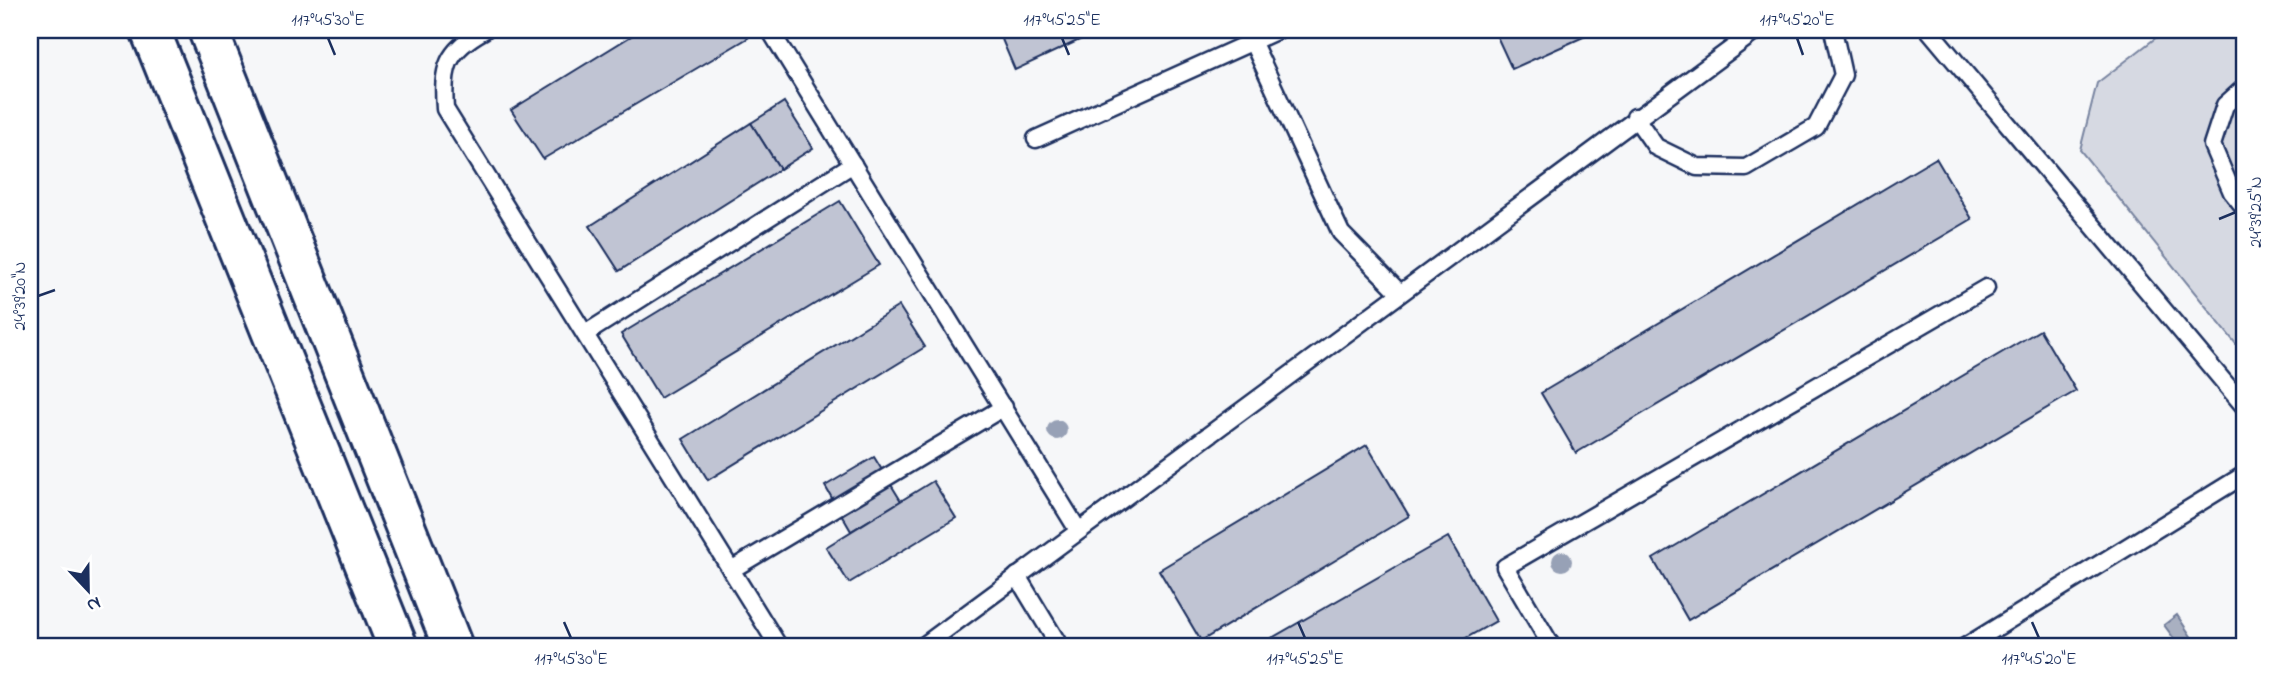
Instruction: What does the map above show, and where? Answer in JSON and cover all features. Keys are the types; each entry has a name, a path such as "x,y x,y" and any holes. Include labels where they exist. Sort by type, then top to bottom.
{"highway":[{"path":"150,30 398,647"},
{"path":"208,30 453,647"}],"lane":[{"path":"484,30 461,43 443,76 445,109 779,647"},
{"path":"770,30 1078,530"},
{"path":"1036,139 1249,36 1278,30"},
{"path":"922,647 1635,117 1757,30"},
{"path":"1635,117 1656,147 1697,167 1745,168 1816,127 1843,75 1833,30"},
{"path":"1929,30 2244,406"},
{"path":"1249,36 1341,233 1399,292"},
{"path":"2244,88 2225,105 2212,145 2232,192 2244,207"},
{"path":"584,334 853,164"},
{"path":"1552,647 1504,567 1986,288"},
{"path":"731,570 1004,407"},
{"path":"1965,647 2244,475"},
{"path":"1017,576 1060,647"}],"shaded area":[{"path":"2166,30 2244,30 2244,354 2080,150 2097,83"}],"water":[{"path":"2177,615 2198,647 2164,647 2175,640 2164,625"}],"building":[{"path":"641,30 743,30 748,38 543,159 511,110"},
{"path":"998,30 1101,30 1015,70"},
{"path":"1494,30 1599,30 1512,69"},
{"path":"784,102 813,148 780,169 751,123"},
{"path":"751,123 780,169 619,271 590,226"},
{"path":"1936,158 1972,219 1576,453 1541,393"},
{"path":"840,201 879,265 660,398 621,334"},
{"path":"899,306 925,347 708,480 683,439"},
{"path":"2040,330 2076,391 1688,620 1653,559"},
{"path":"1367,445 1409,516 1201,641 1159,570"},
{"path":"874,457 901,501 851,531 825,486"},
{"path":"933,481 956,518 849,583 826,547"},
{"path":"1448,537 1496,621 1450,647 1256,647"}]}
